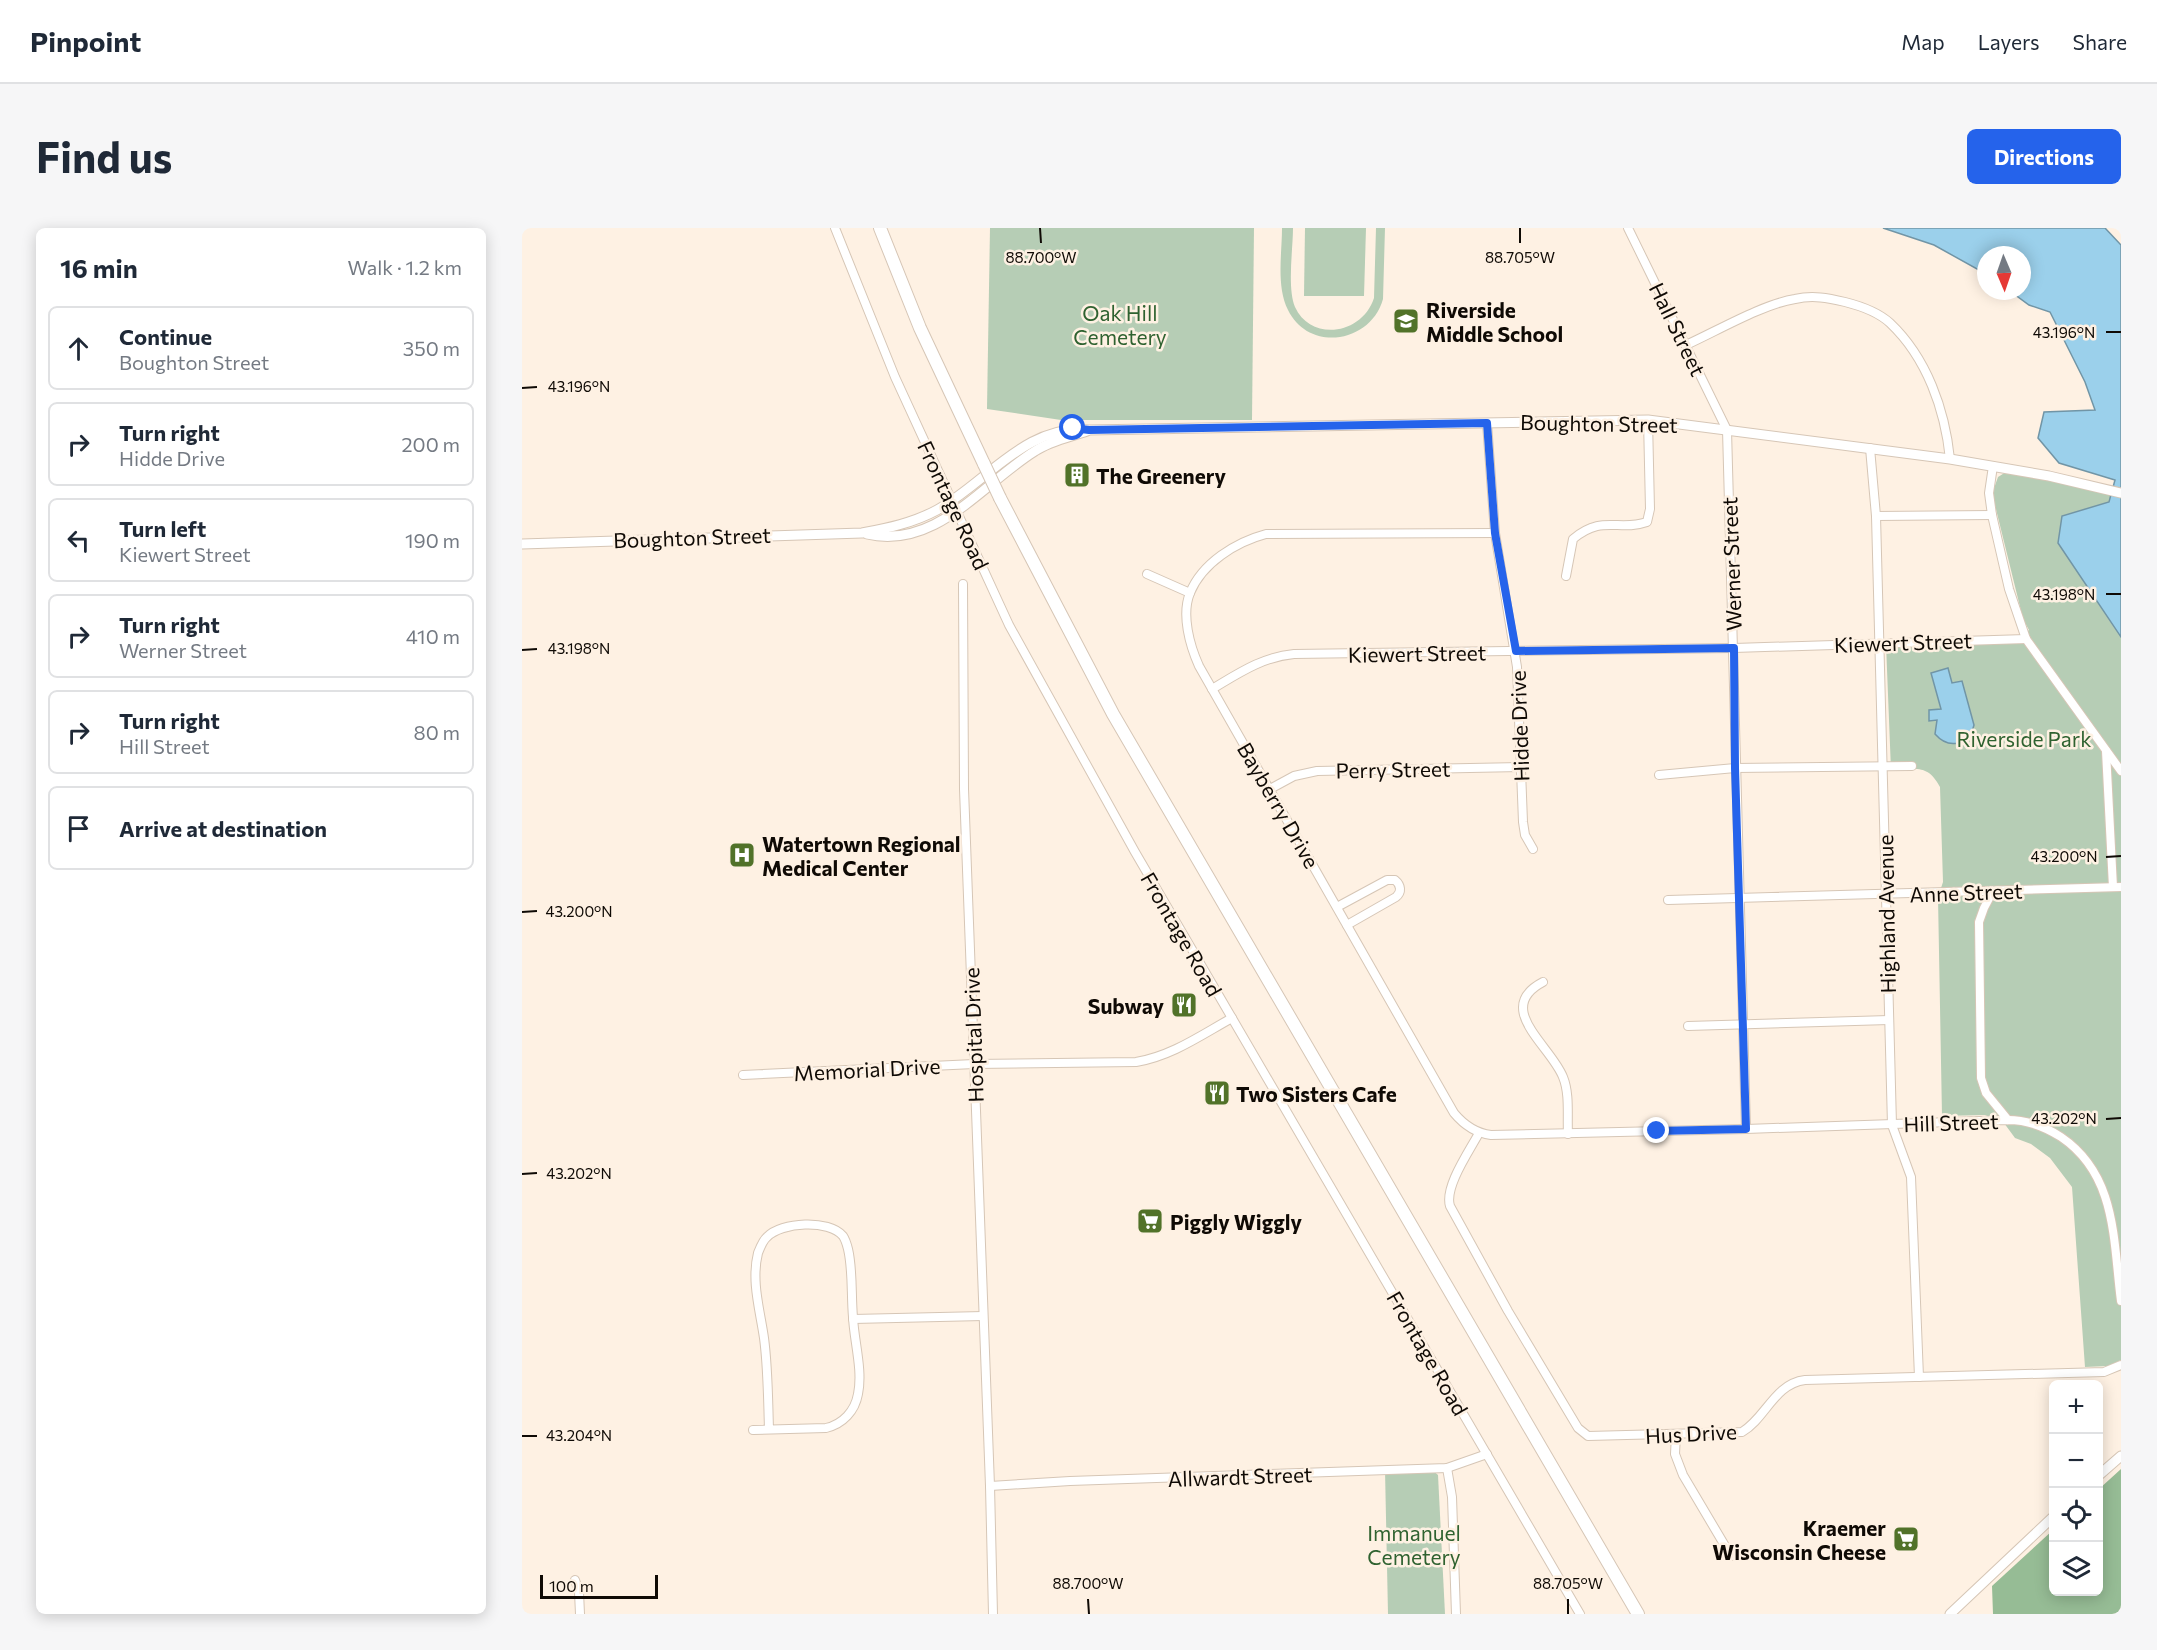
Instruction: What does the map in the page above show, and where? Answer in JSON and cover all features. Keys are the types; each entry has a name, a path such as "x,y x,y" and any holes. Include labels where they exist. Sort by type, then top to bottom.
{"highway":[{"path":"880,228 920,328 1000,498 1113,714 1638,1614"}],"street":[{"name":"Frontage Road","path":"835,228 895,377 1009,625 1059,718 1232,1018 1580,1614"},
{"name":"Hall Street","path":"1628,228 1727,430"},
{"path":"1686,345 1773,305 1793,299 1813,296 1829,298 1865,308 1890,323 1924,367 1947,434 1950,459"},
{"name":"Boughton Street","path":"522,544 861,533 892,527 915,520 951,501 1007,457 1036,440 1067,429 1648,420 1950,459 2121,493"},
{"path":"1566,576 1573,538 1586,528 1608,524 1639,525 1647,522 1650,509 1648,420"},
{"name":"Hidde Drive","path":"1487,423 1495,533 1516,651 1523,822 1533,849"},
{"name":"Boughton Street","path":"861,533 887,537 904,535 932,526 956,511 1037,450 1089,430"},
{"name":"Werner Street","path":"1727,430 1746,1129"},
{"name":"Highland Avenue","path":"1870,448 1876,516 1892,1125 1911,1177 1919,1377"},
{"path":"1993,466 1989,493 1992,515 2009,589 2026,639 2106,750 2110,762 2117,887"},
{"path":"1876,516 1992,515"},
{"path":"1147,574 1190,592 1203,572 1228,550 1249,539 1266,534 1495,533"},
{"name":"Hospital Drive","path":"963,584 964,789 993,1614"},
{"name":"Bayberry Drive","path":"1190,592 1187,610 1190,648 1454,1113 1479,1133"},
{"name":"Kiewert Street","path":"1212,689 1259,661 1278,656 1734,648 2026,639"},
{"path":"2110,762 2121,771"},
{"path":"1659,775 1735,768 1912,766"},
{"name":"Perry Street","path":"1270,789 1294,776 1317,771 1521,767"},
{"path":"1337,907 1387,880 1395,880 1400,886 1396,897 1347,925"},
{"name":"Anne Street","path":"1668,900 2117,887"},
{"path":"1993,891 1979,922 1979,1062 1982,1086 2008,1120"},
{"path":"1479,1133 1491,1135 1568,1134 1567,1093 1564,1078 1557,1064 1527,1025 1523,1013 1523,1001 1528,990 1543,982"},
{"name":"Memorial Drive","path":"743,1075 974,1064 1136,1062 1154,1059 1169,1053 1232,1018"},
{"path":"1688,1026 1889,1020"},
{"name":"Hill Street","path":"1568,1134 2008,1120 2020,1120 2037,1125 2062,1138 2080,1154 2100,1182 2111,1216 2121,1300"},
{"name":"Hus Drive","path":"1479,1133 1452,1186 1448,1198 1450,1206 1508,1311 1578,1428 1588,1436 1742,1432 1758,1419 1784,1388 1796,1381 2104,1372 2121,1365"},
{"path":"753,1430 769,1430 826,1428 832,1426 847,1417 859,1393 848,1249 843,1236 830,1227 806,1224 783,1228 766,1237 759,1252 755,1280 764,1341 769,1430"},
{"path":"853,1319 983,1316"},
{"path":"1676,1434 1675,1454 1683,1475 1731,1556"},
{"name":"Allwardt Street","path":"990,1486 1070,1481 1447,1468 1486,1454"},
{"path":"2103,1472 2121,1456"},
{"path":"1447,1468 1452,1497 1456,1614"},
{"path":"1950,1614 2049,1521"},
{"path":"575,1580 579,1592 580,1614"}],"green space":[{"name":"Oak Hill Cemetery","path":"990,228 1254,228 1252,420 1061,420 987,409"},
{"path":"1282,228 1293,228 1291,290 1295,307 1302,318 1312,326 1336,330 1359,320 1368,310 1374,298 1376,228 1385,228 1383,299 1376,314 1366,325 1353,333 1339,337 1324,337 1310,333 1298,324 1288,310 1282,291 1280,270"},
{"path":"1305,228 1366,228 1364,296 1304,296"},
{"name":"Riverside Park","path":"2006,472 2121,496 2121,1360 2108,1366 2085,1367 2072,1187 2050,1158 2031,1144 2015,1138 2004,1123 1985,1115 1942,1116 1938,897 1943,882 1940,787 1935,779 1925,771 1891,770 1886,644 2016,640 2029,630 2023,619 1994,501 1993,491 1998,477"},
{"path":"2121,1469 2121,1614 1993,1614 1992,1586 2049,1534 2049,1596 2103,1596 2103,1485"},
{"name":"Immanuel Cemetery","path":"1385,1470 1432,1470 1438,1475 1445,1614 1388,1614"}],"water":[{"path":"1883,228 2105,228 2121,245 2121,637 2058,543 2062,516 2109,502 2115,480 2059,463 2038,438 2044,412 2095,410 2085,382 2050,312 2029,305 2022,300 2031,300 2031,246 1977,246 1977,269 1934,245"},
{"path":"1948,668 1952,683 1962,681 1974,725 1968,737 1958,743 1940,739 1935,734 1937,720 1929,721 1929,710 1941,709 1931,673"}],"place":[{"name":"Riverside Middle School","path":"1406,321"},
{"name":"The Greenery","path":"1077,475"},
{"name":"Watertown Regional Medical Center","path":"742,855"},
{"name":"Subway","path":"1184,1005"},
{"name":"Two Sisters Cafe","path":"1217,1093"},
{"name":"Piggly Wiggly","path":"1150,1221"},
{"name":"Kraemer Wisconsin Cheese","path":"1906,1539"}],"route":[{"path":"1073,428 1089,430 1487,423 1495,533 1516,651 1734,648 1735,768 1746,1129 1657,1131"}]}
